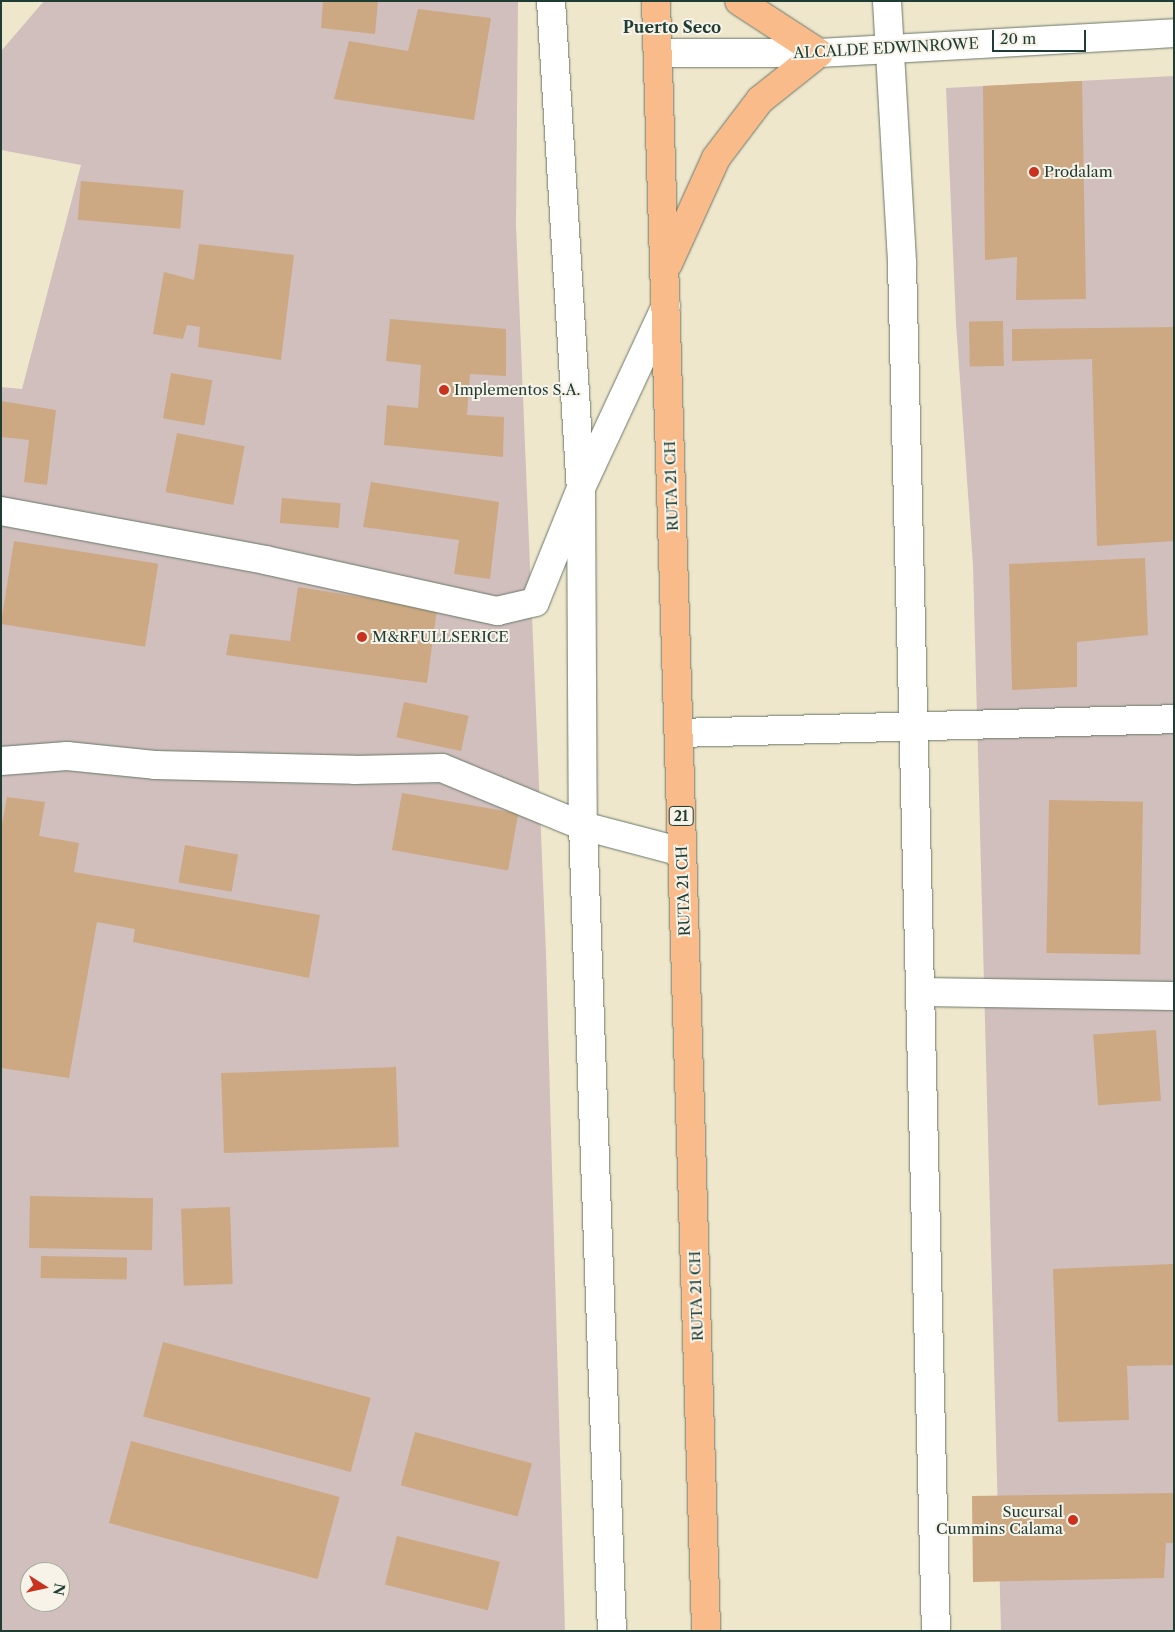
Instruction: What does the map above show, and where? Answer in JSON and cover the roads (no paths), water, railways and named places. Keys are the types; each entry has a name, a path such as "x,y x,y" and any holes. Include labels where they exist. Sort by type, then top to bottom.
{"highway":[{"name":"RUTA 21 CH","path":"656,1 706,1631"},
{"path":"664,271 716,158 760,100 819,53 739,1"}],"street":[{"path":"551,1 581,488 583,826 612,1631"},
{"path":"888,1 902,273 936,1631"},
{"name":"ALCALDE EDWINROWE","path":"658,53 819,53 1174,32"},
{"path":"1,511 265,560 497,610 535,602 581,488 666,306"},
{"path":"679,734 914,725 1174,719"},
{"path":"1,761 67,756 155,765 354,770 442,768 583,826 682,852"},
{"path":"920,992 1174,996"}],"place":[{"name":"Prodalam","path":"1034,172"},
{"name":"Implementos S.A.","path":"444,390"},
{"name":"M&RFULLSERICE","path":"362,637"},
{"name":"Sucursal Cummins Calama","path":"1073,1520"}],"district":[{"name":"Puerto Seco","path":"672,27"}]}
